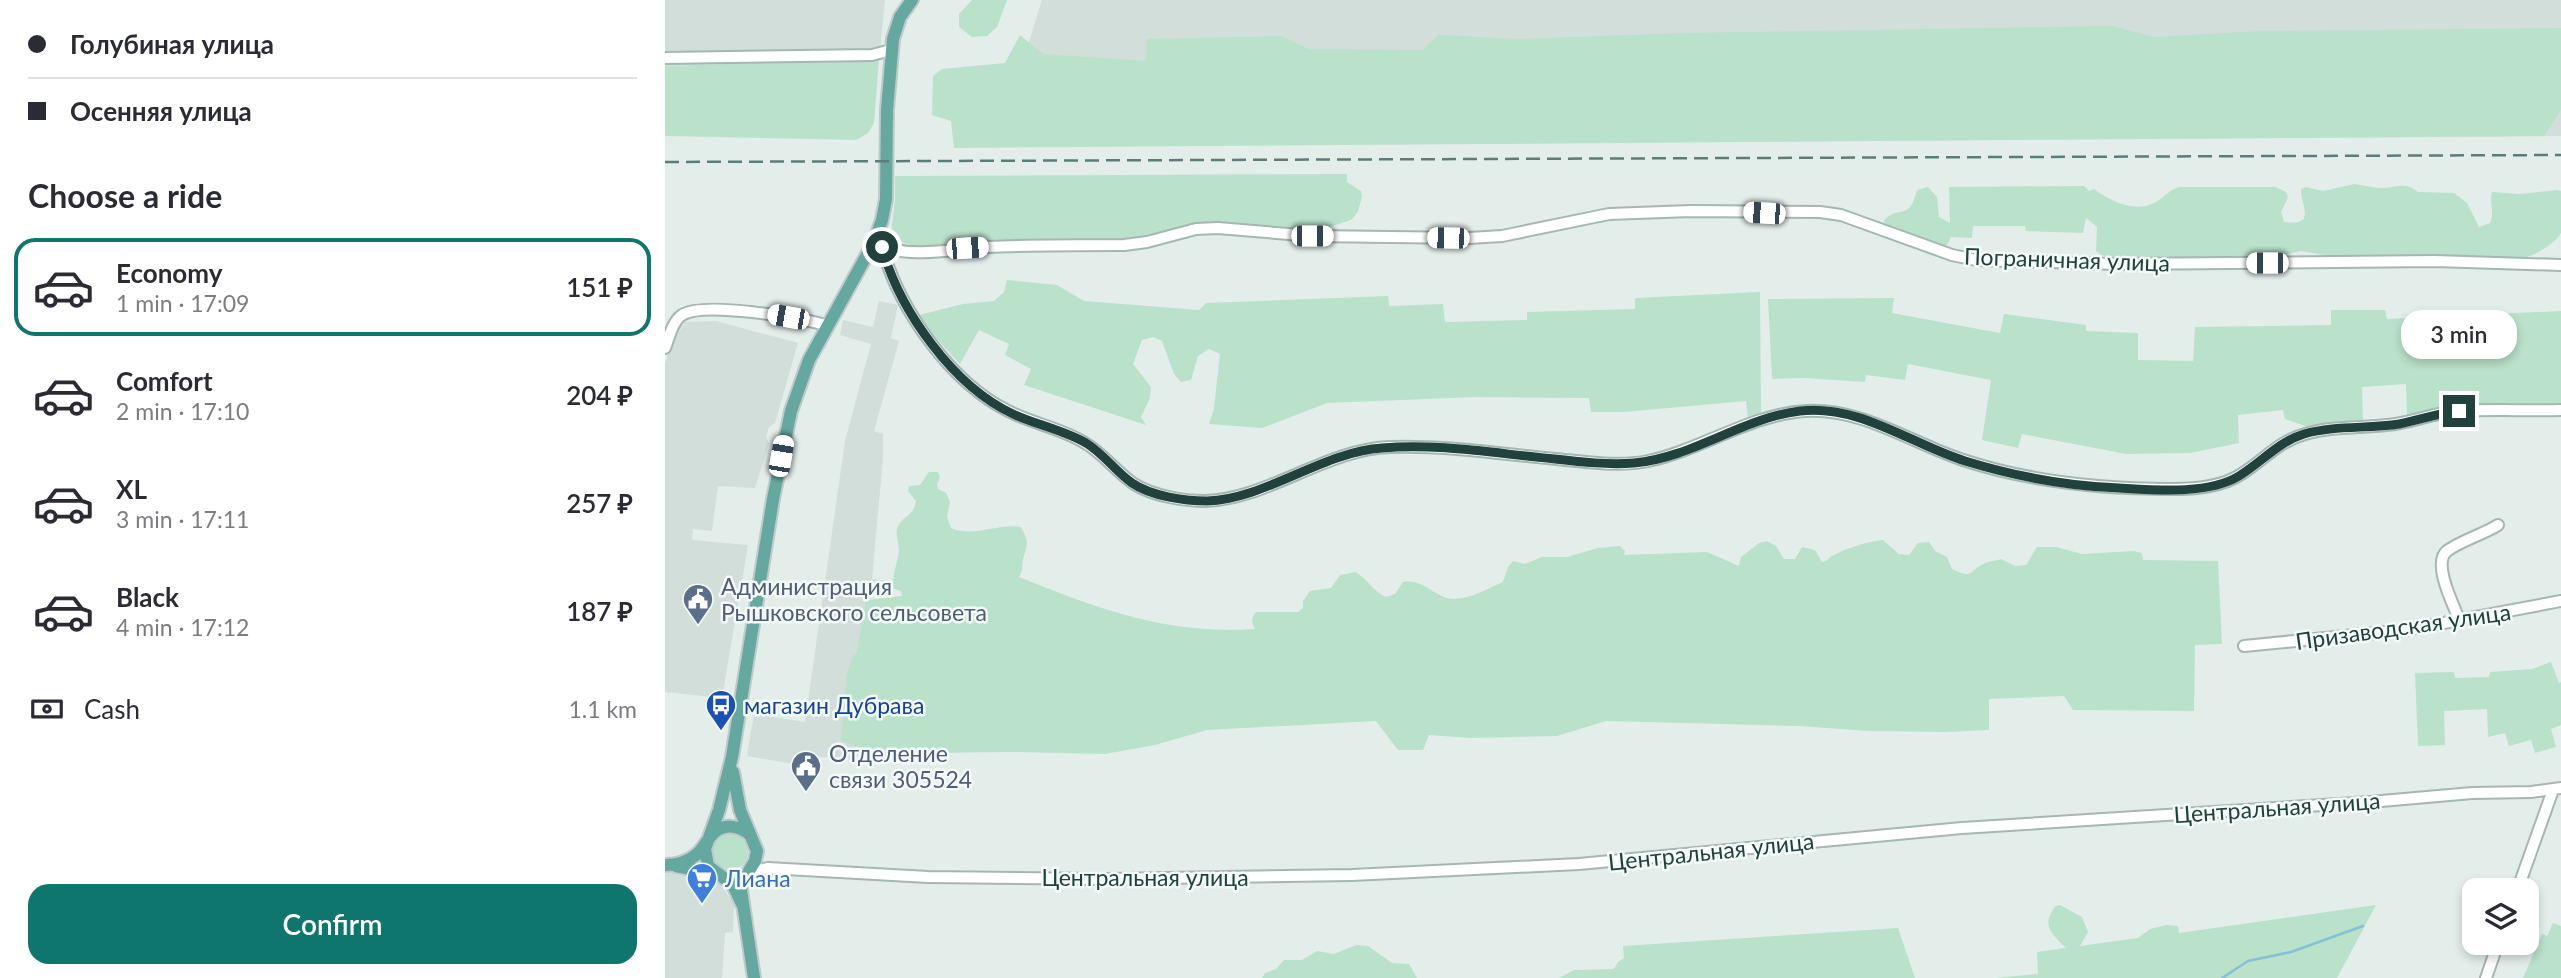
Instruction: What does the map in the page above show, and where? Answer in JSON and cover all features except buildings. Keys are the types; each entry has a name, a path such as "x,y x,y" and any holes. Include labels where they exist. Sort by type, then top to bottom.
{"main road":[{"path":"742,904 733,885 708,866 705,855 733,757 785,435 799,387 827,325 860,268 878,244 885,209 891,50 900,17 912,0"},
{"path":"733,757 734,788 757,852 741,890 754,978"},
{"path":"665,865 689,860 720,829 730,826 744,830 751,837"},
{"path":"665,865 734,878 746,873"}],"street":[{"path":"665,58 872,55 891,50"},
{"name":"Пограничная улица","path":"878,244 925,251 1124,245 1196,229 1218,228 1312,236 1469,239 1502,236 1609,215 1733,211 1831,212 1952,255 1976,260 2115,264 2435,261 2561,265"},
{"path":"878,244 892,278 917,323 947,360 986,398 1012,413 1077,438 1094,448 1135,485 1147,491 1192,500 1234,497 1334,459 1374,448 1425,447 1574,461 1632,463 1676,453 1764,420 1798,411 1844,413 1956,458 2010,472 2083,485 2179,489 2227,482 2243,474 2288,440 2307,433 2341,427 2401,424 2459,411 2561,410"},
{"path":"665,348 673,326 680,316 689,312 756,312 827,325"},
{"path":"2459,619 2442,571 2442,558 2449,550 2498,525"},
{"name":"Призаводская улица","path":"2244,646 2406,630 2561,601"},
{"path":"2522,878 2557,789"},
{"name":"Центральная улица","path":"746,873 776,868 860,874 1119,879 1352,875 1566,865 1962,828 2557,789"},
{"path":"757,852 763,862 776,868"},
{"path":"2486,978 2494,955"}],"shaded area":[{"path":"665,0 885,0 879,59 665,66"},
{"path":"1042,0 2561,0 2561,136 996,147"},
{"path":"879,301 898,305 891,338 899,341 874,431 883,434 883,458 872,579 888,581 887,594 868,593 856,654 841,741 858,747 857,760 811,756 810,767 747,756 754,714 805,722 845,441 871,344 840,335 843,320 873,327"},
{"path":"716,321 798,343 775,423 769,427 766,437 769,444 755,488 718,486 712,531 693,529 692,540 748,545 722,698 665,692 665,364 670,347 685,322"},
{"path":"665,870 710,878 723,887 734,905 733,932 725,933 722,978 665,978"}],"green space":[{"path":"972,0 1007,0 997,27 987,36 972,37 959,27 959,14"},
{"path":"2112,26 2154,37 2260,31 2561,28 2561,110 2544,136 954,148 951,121 932,115 933,76 942,69 1005,63 1020,35 1043,54 1146,61 1147,39 1281,36 1309,49 1422,50 1439,35 1520,39 1685,33"},
{"path":"879,59 874,123 868,133 856,140 665,136 665,66"},
{"path":"1347,174 1347,182 1361,191 1358,212 1351,220 1323,229 1213,223 1122,239 987,242 919,247 897,241 891,232 895,176"},
{"path":"2354,184 2378,188 2408,186 2418,192 2454,193 2467,203 2479,227 2490,223 2492,192 2519,194 2558,190 2561,191 2561,233 2555,241 2523,258 2330,256 2301,251 2266,259 2112,258 2096,251 2097,227 2086,218 2083,233 2026,231 2025,226 1973,226 1972,238 1951,237 1947,245 1885,225 1884,220 1908,209 1917,190 1928,187 1937,197 1939,217 1950,223 1949,187 2084,186 2089,191 2094,189 2116,202 2140,207 2156,202 2179,187 2276,187 2286,192 2288,197 2281,212 2284,222 2294,223 2304,218 2301,189 2306,187 2323,191"},
{"path":"1007,280 1057,285 1084,301 1199,310 1206,303 1388,296 1389,306 1443,304 1445,322 1527,320 1527,312 1635,309 1635,298 1760,292 1761,414 1748,419 1746,401 1624,412 1591,412 1589,398 1476,397 1327,403 1262,428 1209,424 1214,408 1220,354 1209,349 1198,356 1191,380 1181,382 1174,374 1162,341 1153,337 1142,340 1133,364 1151,387 1150,398 1141,417 1146,425 1024,385 1031,369 1005,355 1009,344 979,330 960,364 919,315 963,304 994,301 1004,292"},
{"path":"1894,298 1892,313 2000,333 2004,314 2086,325 2086,331 2138,333 2138,360 2193,361 2195,327 2331,325 2331,310 2385,310 2387,319 2561,311 2561,404 2450,406 2407,416 2406,384 2362,387 2363,420 2305,426 2285,419 2283,410 2238,415 2239,443 2190,453 2126,454 2022,434 2018,448 1982,440 1991,380 1908,364 1905,380 1866,375 1865,382 1772,379 1768,299"},
{"path":"929,472 938,472 938,489 946,493 950,502 947,517 951,528 969,532 1021,527 1027,544 1019,577 1105,609 1163,624 1193,628 1255,629 1252,621 1256,612 1298,612 1303,608 1303,601 1310,591 1331,588 1340,575 1356,572 1386,597 1395,594 1403,582 1409,582 1420,584 1444,597 1459,599 1503,582 1513,561 1525,564 1542,557 1567,557 1598,548 1620,546 1625,551 1624,555 1707,552 1739,566 1741,557 1759,543 1767,541 1776,546 1784,559 1795,559 1802,547 1815,550 1822,562 1852,547 1883,540 1899,554 1909,555 1918,543 1929,542 1935,551 1947,557 1952,569 1967,574 1985,563 2001,559 2015,566 2026,565 2037,547 2056,547 2082,554 2134,551 2142,553 2143,560 2218,561 2222,644 2195,645 2194,711 2073,710 2064,696 1989,699 1989,730 1869,731 1799,726 1606,721 1557,736 1471,738 1429,735 1423,750 1398,750 1376,721 1207,730 1155,745 1105,754 914,753 858,747 841,741 847,675 852,657 856,654 866,600 902,596 901,591 894,589 893,584 899,550 897,530 916,501 908,491 909,486 920,485"},
{"path":"2551,662 2559,683 2561,682 2561,725 2551,729 2556,747 2535,753 2531,740 2509,746 2505,733 2488,737 2487,709 2444,711 2445,745 2418,746 2415,673 2454,672 2455,678 2489,677 2490,672 2532,669"},
{"path":"730,834 743,839 748,852 743,865 730,870 717,865 712,852 717,839"},
{"path":"2060,905 2082,917 2088,932 2080,946 2138,938 2150,929 2167,925 2178,926 2179,933 2376,905 2337,978 1995,978 2038,974 2037,952 2066,948 2052,934 2048,924 2051,913"},
{"path":"2553,923 2561,926 2561,978 2523,978 2533,955 2539,955 2542,934 2547,936"},
{"path":"1898,928 1915,978 1559,978 1574,970 1614,969 1624,958 1623,946"},
{"path":"1356,945 1368,946 1392,963 1409,964 1417,978 1262,978 1284,960 1302,960 1317,951 1334,954"}],"waterway":[{"path":"2222,978 2248,961 2291,952 2363,926"}],"railway":[{"path":"665,162 2561,155"}],"place":[{"name":"Администрация Рышковского сельсовета","path":"698,626"},
{"name":"магазин Дубрава","path":"721,732"},
{"name":"Отделение связи 305524","path":"806,793"},
{"name":"Лиана","path":"702,905"}],"route":[{"path":"882,247 892,278 917,323 947,360 986,398 1012,413 1077,438 1094,448 1135,485 1147,491 1192,500 1234,497 1352,453 1374,448 1425,447 1574,461 1648,461 1764,420 1798,411 1844,413 1965,461 2037,478 2117,488 2179,489 2227,482 2243,474 2267,453 2288,440 2307,433 2341,427 2401,424 2459,411"}]}
